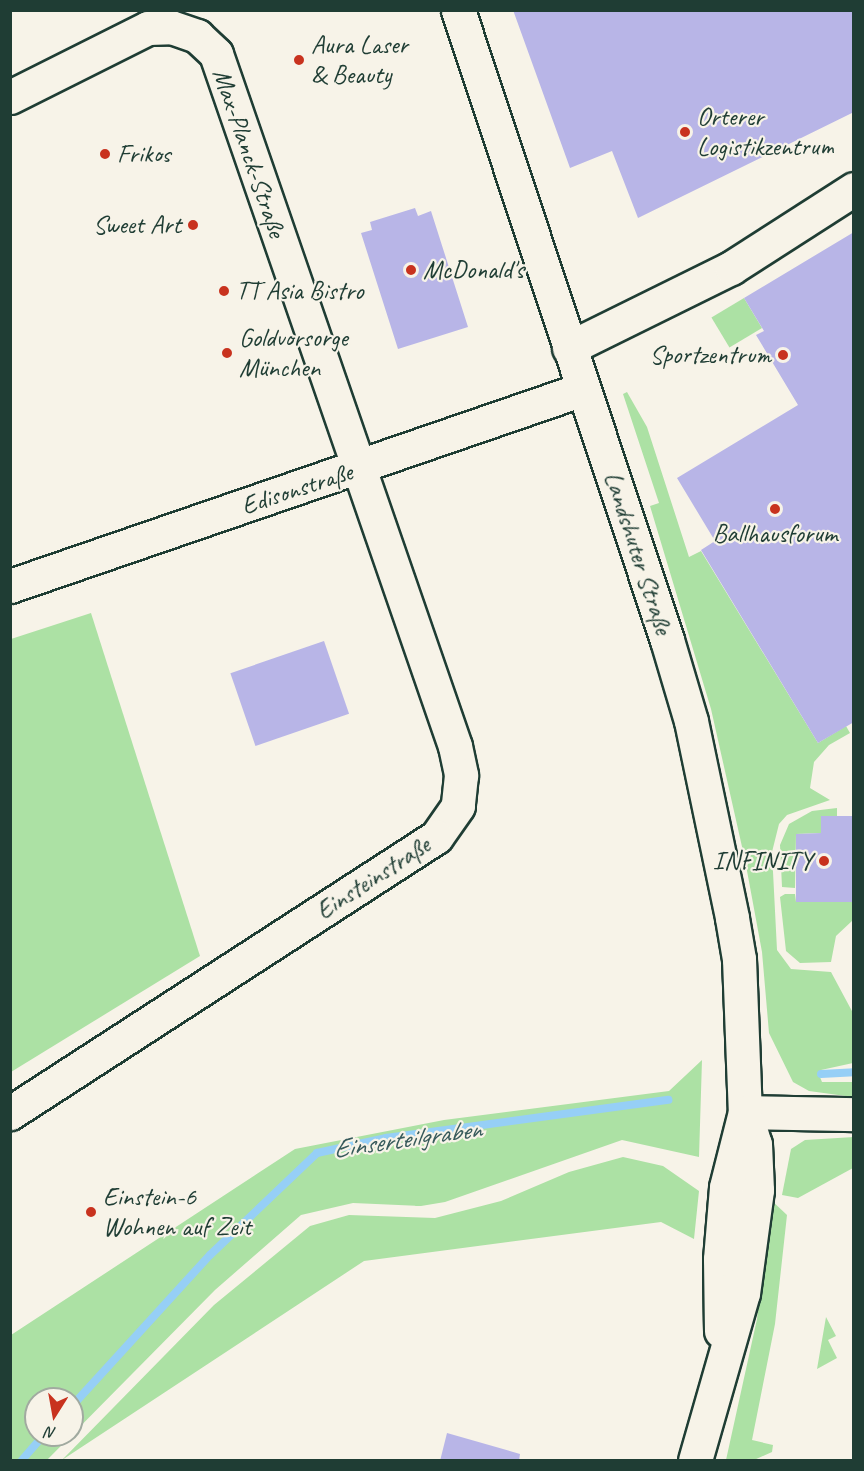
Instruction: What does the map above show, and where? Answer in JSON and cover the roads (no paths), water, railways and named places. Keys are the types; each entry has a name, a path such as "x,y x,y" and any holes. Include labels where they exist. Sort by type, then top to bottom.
{"street":[{"name":"Landshuter Straße","path":"458,10 670,650 716,827 739,959 745,1112 754,1144 757,1190 743,1293 722,1357 695,1461"},
{"name":"Max-Planck-Straße","path":"10,97 148,28 171,27 197,36 216,54 360,469"},
{"path":"569,348 731,268 854,189"},
{"name":"Edisonstraße","path":"10,586 360,469 583,389"},
{"name":"Einsteinstraße","path":"10,1113 436,837 458,806 461,775 455,746 360,469"},
{"path":"745,1112 854,1114"}],"waterway":[{"name":"Einserteilgraben","path":"821,1074 854,1072"},
{"name":"Einserteilgraben","path":"84,1393 210,1255 317,1153 386,1138 668,1100"},
{"name":"Einserteilgraben","path":"22,1460 33,1447"}],"place":[{"name":"Aura Laser & Beauty","path":"299,60"},
{"name":"Orterer Logistikzentrum","path":"685,132"},
{"name":"Frikos","path":"105,154"},
{"name":"Sweet Art","path":"193,225"},
{"name":"McDonald's","path":"411,270"},
{"name":"TT Asia Bistro","path":"224,291"},
{"name":"Goldvorsorge München","path":"227,353"},
{"name":"Sportzentrum","path":"783,355"},
{"name":"Ballhausforum","path":"775,509"},
{"name":"INFINITY","path":"824,861"},
{"name":"Einstein-6 Wohnen auf Zeit","path":"91,1212"}]}
